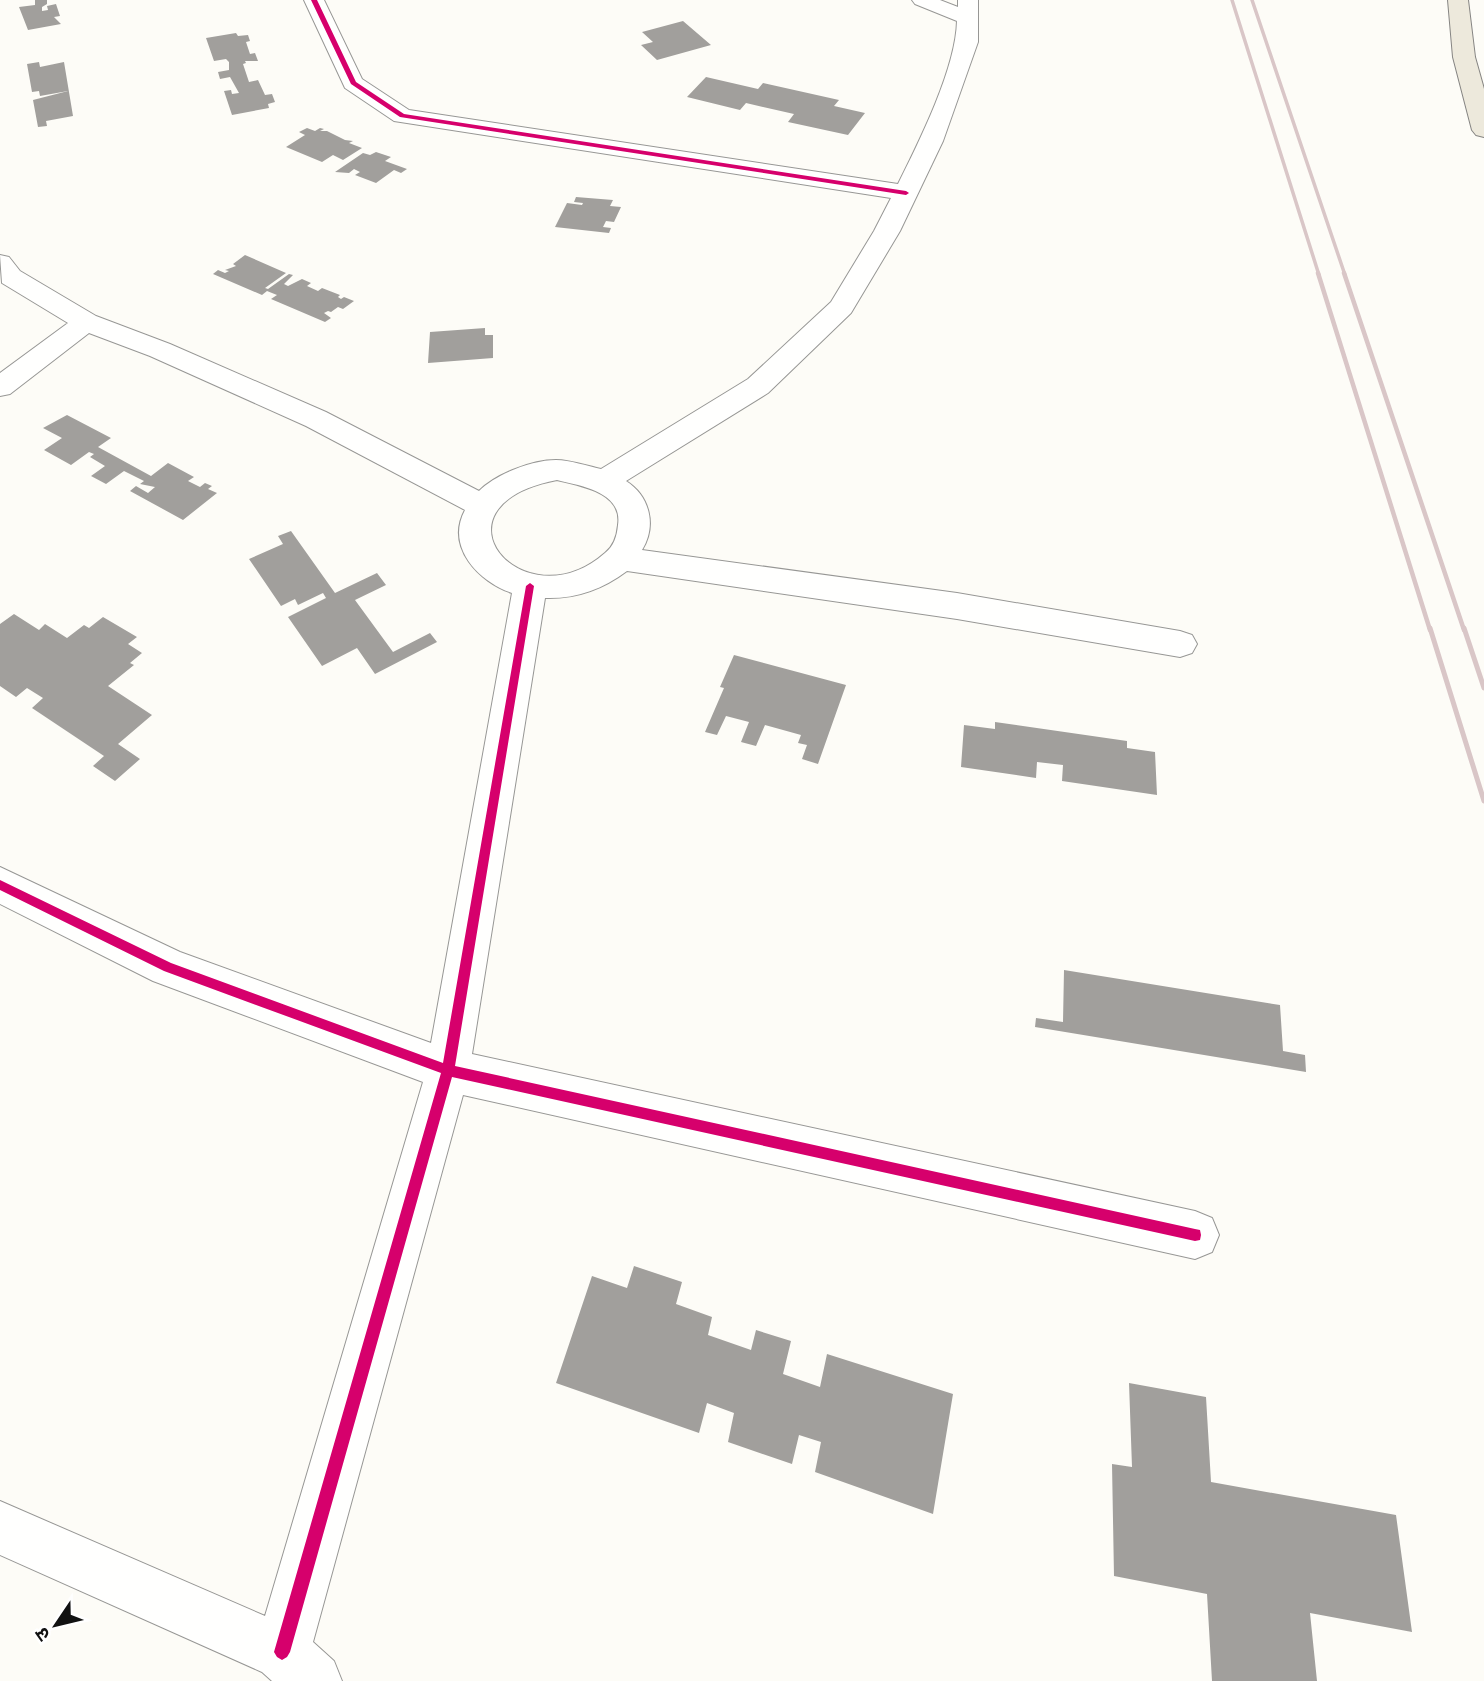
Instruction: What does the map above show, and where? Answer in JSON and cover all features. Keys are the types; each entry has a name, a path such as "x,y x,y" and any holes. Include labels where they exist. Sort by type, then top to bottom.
{"main road":[{"path":"1458,0 1464,57 1484,130"}],"street":[{"path":"314,0 353,83 402,116 906,193"},
{"path":"606,480 758,386 841,307 906,193 931,141 967,42 968,9 922,0"},
{"path":"4,274 86,321 160,350 316,419 482,506"},
{"path":"0,387 86,321"},
{"path":"544,472 585,472 606,480 622,491 637,514 633,543 612,568 585,581 552,588 509,580 485,564 474,539 475,521 482,506 497,491 544,472"},
{"path":"622,559 957,606 1180,644"},
{"path":"0,1528 298,1667 448,1070 530,586"},
{"path":"0,885 168,967 448,1070 1195,1235"}],"building":[{"path":"35,0 47,0 42,11 48,10 47,6 56,4 60,16 54,17 61,24 28,30 19,7 35,5"},
{"path":"683,21 711,45 657,60 641,45 653,42 642,32"},
{"path":"236,33 238,36 248,35 250,41 246,42 250,54 255,53 258,61 245,61 243,64 249,82 258,80 265,95 272,94 275,102 268,104 269,108 232,115 224,91 239,93 230,77 220,79 218,72 229,70 229,62 226,59 214,61 206,38"},
{"path":"39,62 40,67 64,62 73,116 46,121 47,126 38,127 33,100 68,91 40,96 39,91 32,92 27,64"},
{"path":"706,77 758,89 763,83 839,100 834,106 865,113 848,135 788,122 794,114 746,103 740,110 687,97"},
{"path":"307,128 315,131 324,129 320,131 353,141 349,143 362,148 343,160 333,155 322,162 286,147 305,135 299,132"},
{"path":"376,152 391,157 385,161 407,169 401,173 394,170 376,183 355,175 360,172 354,169 349,173 335,172 363,153 370,155"},
{"path":"576,197 613,200 610,206 621,207 614,222 606,221 603,227 611,228 609,233 555,227 567,203 582,205 583,203 574,202"},
{"path":"245,255 286,273 265,288 268,289 289,274 293,275 284,284 288,286 302,279 311,283 307,286 318,291 322,288 340,295 338,297 341,299 344,297 354,301 343,309 338,307 324,313 331,318 325,322 271,299 277,295 267,291 262,295 213,274 218,270 225,273 229,271 225,270 236,266 233,264"},
{"path":"485,328 485,335 493,335 493,358 428,363 430,332"},
{"path":"67,415 111,438 98,447 151,476 168,463 194,477 188,481 200,487 205,483 212,486 208,489 217,493 183,520 130,491 136,486 148,493 155,487 140,484 144,481 124,471 106,484 91,476 105,466 90,457 94,454 89,452 71,465 44,450 62,438 43,428"},
{"path":"291,531 335,593 377,573 386,585 355,600 393,652 430,633 437,642 375,674 357,648 322,666 288,617 326,598 323,593 298,605 295,599 281,606 249,559 283,544 278,536"},
{"path":"14,614 39,630 45,624 67,638 84,625 89,628 103,617 137,637 128,644 142,653 130,663 134,665 108,686 152,715 118,744 140,759 115,781 93,766 104,756 32,708 43,698 27,688 16,697 0,686 0,624"},
{"path":"734,655 846,685 818,764 802,759 807,745 798,743 801,735 765,725 756,746 741,742 749,722 726,716 717,735 705,732 724,688 720,687"},
{"path":"995,722 1127,741 1127,748 1155,752 1157,795 1062,781 1063,765 1037,762 1036,778 961,767 964,725 995,729"},
{"path":"1064,970 1280,1005 1283,1051 1305,1055 1306,1072 1035,1027 1036,1018 1063,1022"},
{"path":"634,1266 682,1282 676,1304 712,1317 708,1335 751,1350 756,1330 791,1341 783,1374 820,1387 827,1354 953,1394 933,1514 815,1472 821,1442 799,1435 792,1464 728,1442 734,1413 707,1403 699,1433 556,1383 592,1276 627,1288"},
{"path":"1129,1383 1206,1397 1211,1482 1396,1515 1412,1632 1310,1613 1317,1681 1212,1681 1207,1594 1114,1576 1112,1464 1132,1467"}],"railway":[{"path":"1232,0 1319,275"},
{"path":"1252,0 1345,275"},
{"path":"1318,273 1430,630"},
{"path":"1344,273 1464,630"},
{"path":"1430,628 1484,801"},
{"path":"1464,628 1484,688"}],"cycle path":[{"path":"314,0 353,83 402,116 906,193"},
{"path":"282,1652 448,1070 530,586"},
{"path":"0,885 168,967 448,1070 1195,1235"}]}
